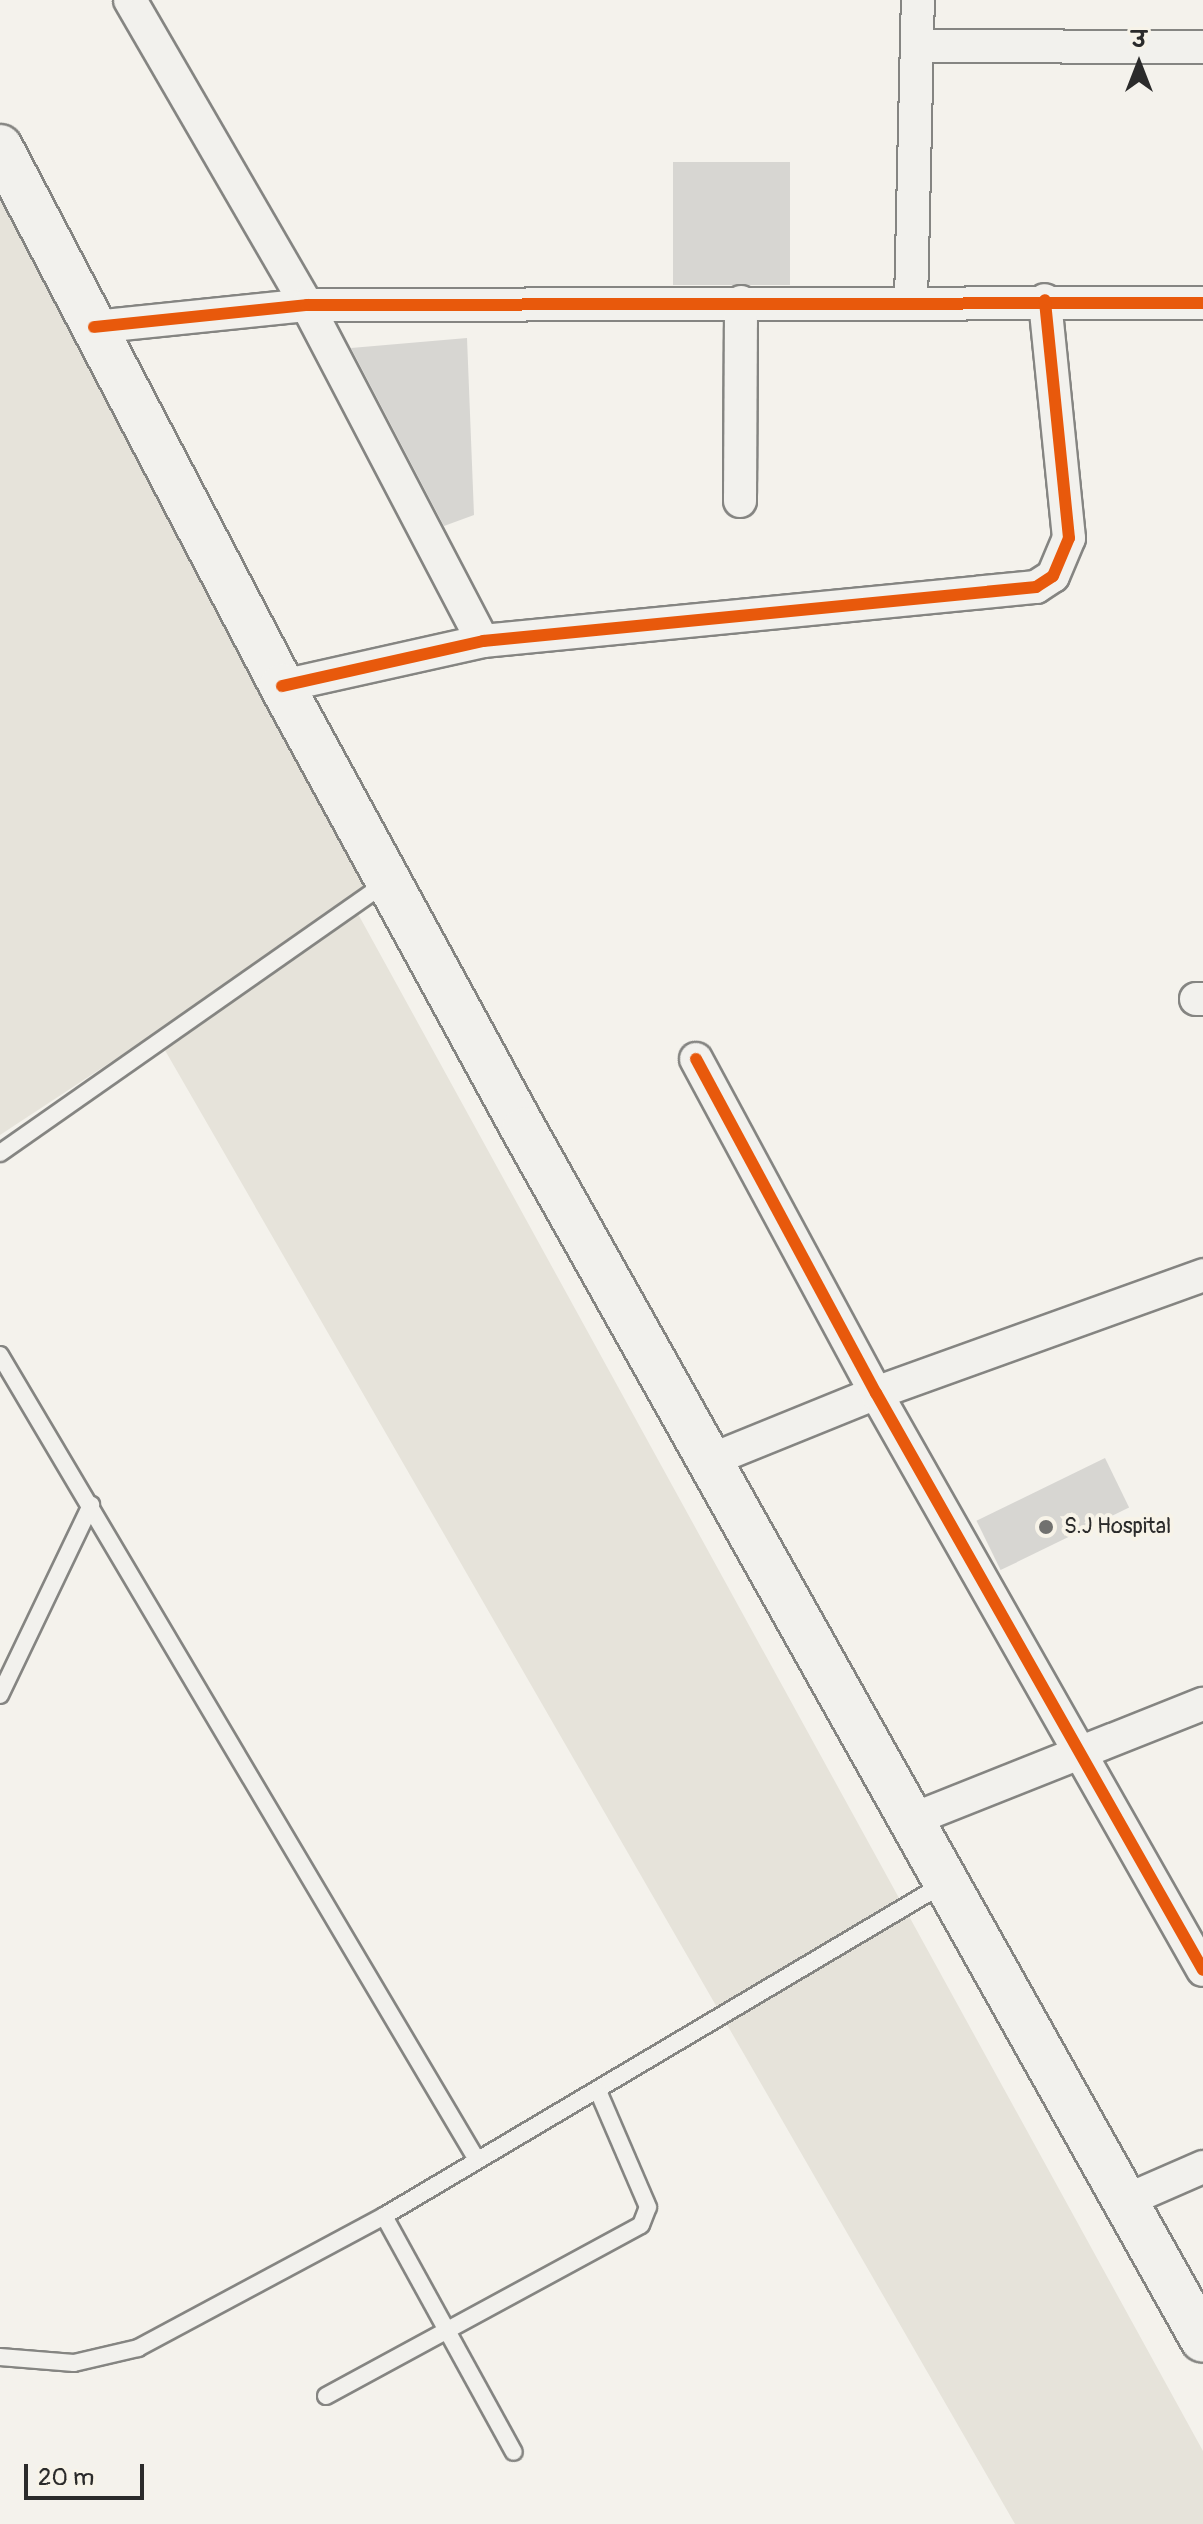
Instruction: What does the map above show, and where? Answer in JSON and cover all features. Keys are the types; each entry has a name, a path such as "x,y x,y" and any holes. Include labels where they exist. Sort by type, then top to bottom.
{"main road":[{"path":"0,147 282,686 706,1462 1203,2340"}],"street":[{"path":"130,0 307,305 483,641"},
{"path":"911,302 918,0"},
{"path":"918,46 1203,47"},
{"path":"94,327 307,305 1045,300 1203,303"},
{"path":"282,686 483,641 1036,587 1053,576 1069,538 1045,300"},
{"path":"740,501 741,302"},
{"path":"696,1059 876,1393 1203,1970"},
{"path":"706,1462 876,1393 1203,1275"},
{"path":"911,1820 1082,1755 1203,1704"},
{"path":"1125,2201 1203,2167"}],"lane":[{"path":"0,1153 388,882"},
{"path":"0,1355 477,2160"},
{"path":"0,1695 91,1505"},
{"path":"0,2357 74,2363 138,2348 384,2216 946,1882"},
{"path":"326,2396 443,2328 633,2232 646,2217 648,2207 598,2091"},
{"path":"384,2216 514,2452"}],"shaded area":[{"path":"0,197 379,884 352,903 1203,2451 1203,2524 1015,2524 155,1033 0,1135"}],"building":[{"path":"673,162 790,162 790,285 673,285"},
{"path":"467,338 474,515 444,526 351,348"},
{"path":"1105,1458 1129,1507 1001,1570 976,1521"}],"cycle path":[{"path":"282,686 483,641 1036,587 1053,576 1069,538 1045,300"},
{"path":"94,327 307,305 1203,303"},
{"path":"696,1059 876,1393 1203,1970"}],"place":[{"name":"S.J Hospital","path":"1046,1527"}]}
